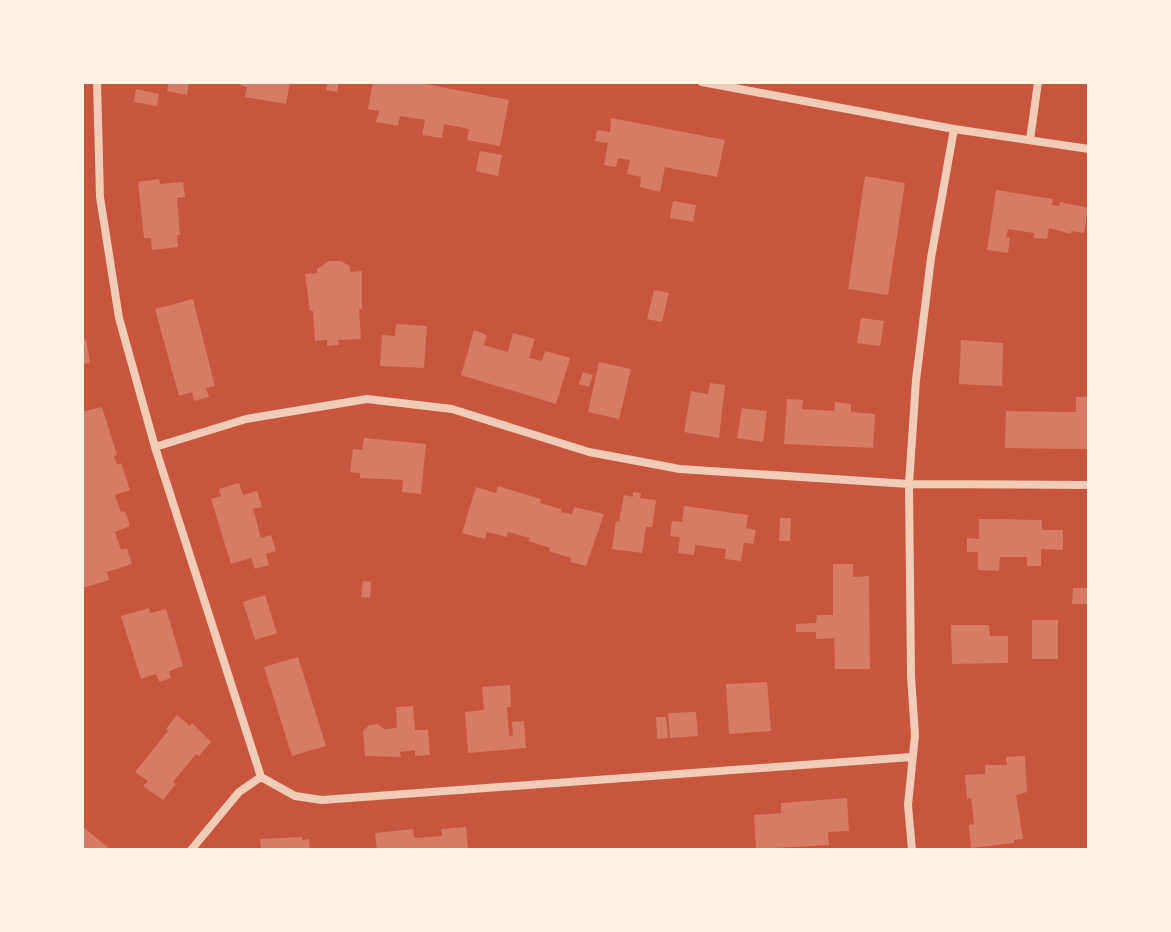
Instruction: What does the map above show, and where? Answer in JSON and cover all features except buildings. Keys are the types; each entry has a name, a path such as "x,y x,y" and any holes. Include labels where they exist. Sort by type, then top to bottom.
{"street":[{"path":"97,82 100,197 119,318 155,447 261,777 295,796 322,800 912,757"},
{"path":"702,82 954,129 1089,149"},
{"path":"1030,140 1038,82"},
{"path":"912,850 908,805 915,735 911,676 909,484 923,319 954,129"},
{"path":"155,447 246,419 367,399 452,409 589,452 680,469 909,484 1089,485"},
{"path":"191,850 239,792 261,777"}]}
